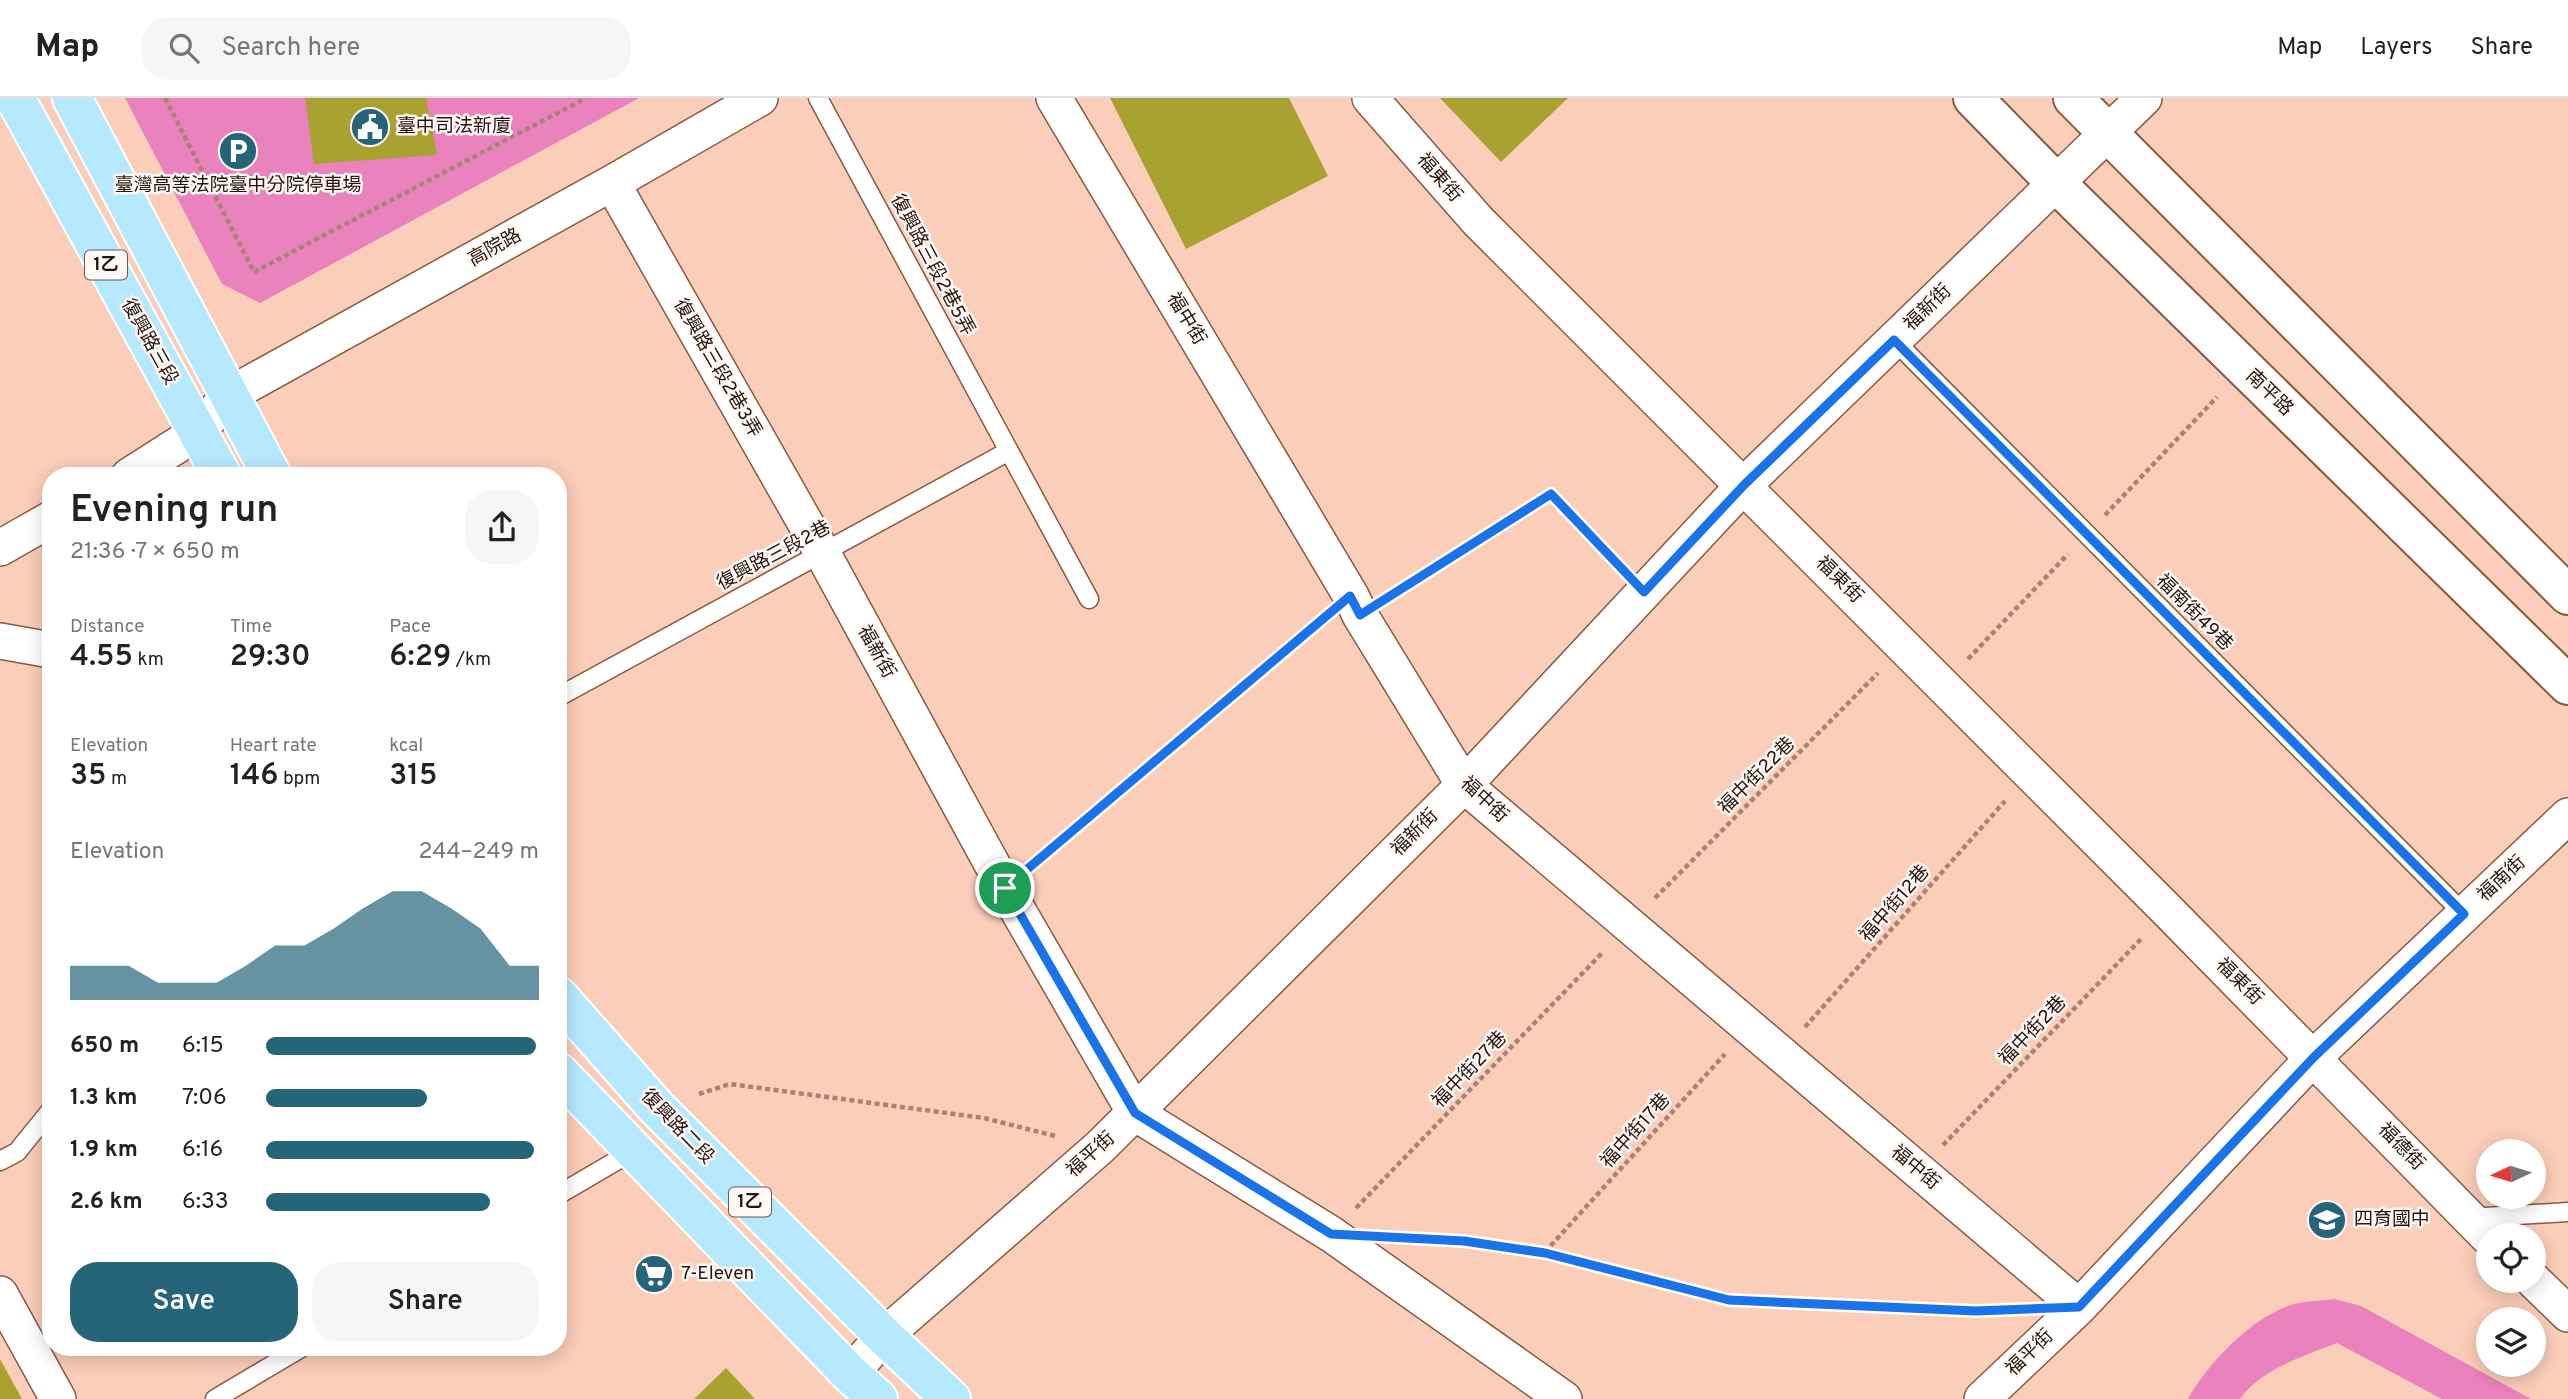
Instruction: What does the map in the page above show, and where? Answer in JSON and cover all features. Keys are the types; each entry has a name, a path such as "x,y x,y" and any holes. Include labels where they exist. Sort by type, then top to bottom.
{"main road":[{"name":"復興路三段","path":"15,98 217,467"},
{"name":"1乙","path":"72,98 267,467"},
{"name":"復興路二段","path":"567,1006 656,1107 950,1399"},
{"name":"1乙","path":"567,1081 864,1386"}],"street":[{"name":"高院路","path":"229,396 760,98"},
{"name":"福中街","path":"1055,98 1464,785 2079,1307"},
{"name":"福東街","path":"1370,98 1478,221 2314,1057"},
{"name":"南平路","path":"1973,98 2057,184 2568,685"},
{"path":"2073,98 2568,595"},
{"name":"福新街","path":"822,554 1005,888 1135,1113 1464,785 1744,485 2144,98"},
{"name":"復興路三段2巷3弄","path":"612,183 822,554"},
{"path":"143,467 198,432 229,396"},
{"path":"0,548 42,524"},
{"path":"0,641 42,648"},
{"name":"福南街","path":"2079,1307 2314,1057 2568,816"},
{"name":"福德街","path":"2314,1057 2476,1226"},
{"path":"1135,1113 1331,1234 1564,1399"},
{"name":"福平街","path":"864,1386 884,1336 1100,1147 1135,1113"},
{"path":"2546,1293 2568,1314"},
{"path":"0,1294 58,1399"},
{"name":"福平街","path":"1982,1399 2079,1307"}],"lane":[{"name":"復興路三段2巷5弄","path":"818,98 1089,599"},
{"name":"福南街49巷","path":"1894,340 2464,914"},
{"name":"復興路三段2巷","path":"567,691 1009,451"},
{"path":"0,1161 17,1152 42,1121"},
{"path":"567,1190 633,1151"},
{"path":"2506,1223 2568,1212"},
{"path":"215,1399 288,1356"}],"path":[{"path":"165,98 254,272 586,98"},
{"path":"1005,888 1355,606 1551,494 1644,592"},
{"name":"福中街22巷","path":"1629,925 1905,646"},
{"name":"福中街12巷","path":"1781,1054 2030,772"},
{"name":"福中街2巷","path":"1918,1171 2168,911"},
{"name":"福中街27巷","path":"1331,1234 1629,925"},
{"name":"福中街17巷","path":"1545,1253 1749,1027"},
{"path":"656,1107 730,1084 984,1118 1100,1147"},
{"path":"1398,1237 1464,1241 1545,1253 1729,1300 1976,1311 2079,1307"}],"shaded area":[{"path":"125,98 639,98 260,303 222,284"},
{"path":"2335,1299 2361,1306 2476,1369 2476,1377 2491,1377 2531,1399 2442,1399 2337,1343 2271,1372 2248,1389 2240,1399 2188,1399 2207,1371 2246,1331 2276,1311 2307,1302"}],"building":[{"name":"臺中司法新廈","path":"305,98 426,98 437,155 314,164"},
{"path":"1110,98 1289,98 1328,176 1186,249"},
{"path":"1440,98 1568,98 1501,162"},
{"path":"0,1359 22,1399 0,1399"},
{"path":"726,1368 755,1399 694,1399"}],"place":[{"name":"臺中司法新廈","path":"370,127"},
{"name":"臺灣高等法院臺中分院停車場","path":"238,151"},
{"name":"四育國中","path":"2327,1220"},
{"name":"7-Eleven","path":"654,1274"}],"route":[{"path":"1894,340 2464,914 2314,1057 2079,1307 1976,1311 1729,1300 1545,1253 1464,1241 1331,1234 1135,1113 1005,888 1350,596 1360,615 1551,494 1644,592 1744,485 1894,340"}]}
